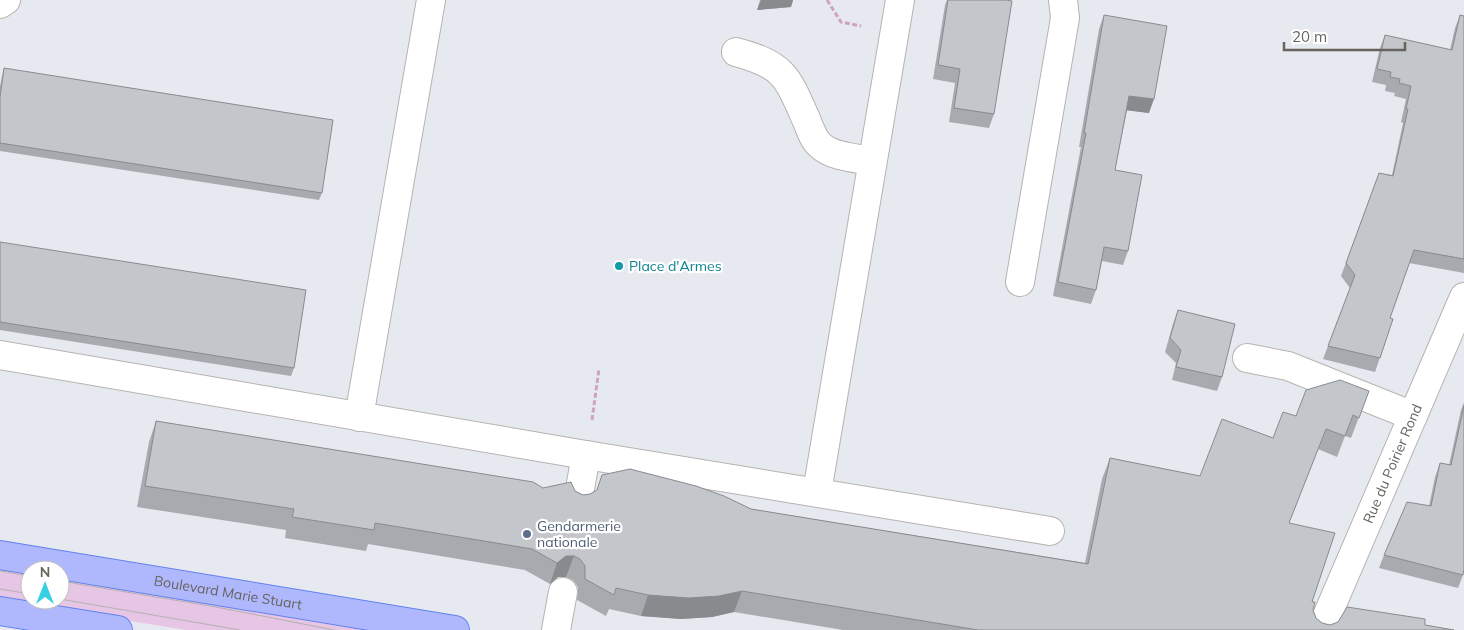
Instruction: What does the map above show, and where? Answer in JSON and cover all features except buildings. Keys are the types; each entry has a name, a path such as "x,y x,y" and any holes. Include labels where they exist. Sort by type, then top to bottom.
{"main road":[{"name":"Boulevard Marie Stuart","path":"0,556 455,630"},
{"path":"0,611 118,630"}],"street":[{"path":"0,4 6,0"},
{"path":"359,416 431,0"},
{"path":"817,492 900,0"},
{"path":"1020,282 1065,18 1063,0"},
{"path":"736,52 766,61 790,83 815,138 821,146 834,152 872,161"},
{"name":"Rue du Poirier Rond","path":"1321,630 1464,297"},
{"path":"0,355 586,455 1050,531"},
{"path":"1247,358 1288,366 1413,416"},
{"path":"578,500 586,455"},
{"path":"556,630 563,592"}],"path":[{"path":"827,0 841,22 868,27"},
{"path":"586,455 599,369"}],"shaded area":[{"path":"0,561 20,567 20,603 0,600"},
{"path":"70,573 404,630 186,630 62,610 70,610"}],"tram line":[{"path":"0,571 20,574"},
{"path":"70,583 216,607 334,630"},
{"path":"0,589 20,592"},
{"path":"70,601 240,630"}],"place":[{"name":"Place d'Armes","path":"619,266"},
{"name":"Gendarmerie nationale","path":"527,534"}]}
